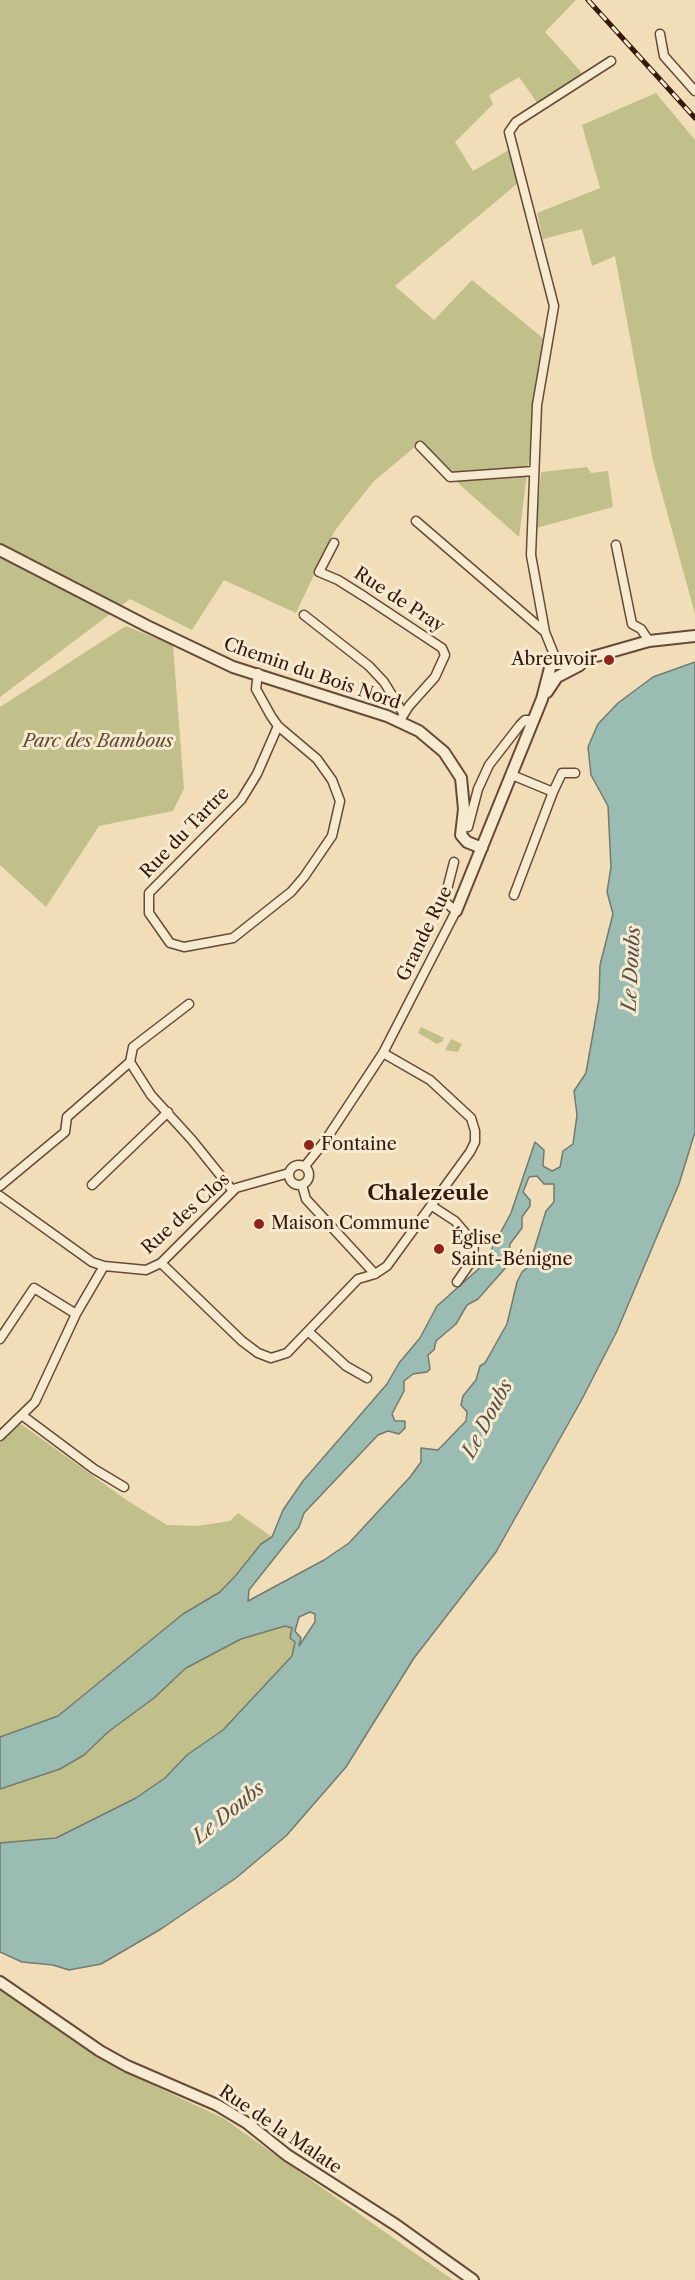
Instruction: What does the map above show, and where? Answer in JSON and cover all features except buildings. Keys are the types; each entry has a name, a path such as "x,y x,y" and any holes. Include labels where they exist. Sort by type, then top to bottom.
{"street":[{"path":"660,34 664,56 695,90"},
{"path":"612,61 516,122 510,132 554,306 537,405 531,555 545,632 556,670 649,641 695,636"},
{"path":"420,446 450,477 534,471"},
{"path":"416,521 545,632"},
{"name":"Rue de Pray","path":"334,543 319,572 338,580 365,597 442,648 445,655 435,677 401,717"},
{"path":"616,545 632,624 641,629 649,641"},
{"name":"Chemin du Bois Nord","path":"0,550 147,626 233,667 401,717 428,737 450,760 462,785 461,835 467,842 483,848"},
{"path":"304,615 369,666 384,682 401,717"},
{"name":"Grande Rue","path":"305,1166 325,1141 383,1053 456,911 533,720 556,670"},
{"name":"Rue du Tartre","path":"258,673 256,689 258,697 278,726 317,759 332,780 340,801 338,819 331,840 291,891 233,938 184,947 170,943 149,913 149,893 241,800 257,774 278,726"},
{"path":"468,827 478,789 489,765 520,724 529,718 533,720"},
{"path":"514,895 562,773 575,773"},
{"path":"512,775 553,792"},
{"path":"454,862 444,901 456,911"},
{"path":"0,1186 65,1132 67,1117 130,1062 133,1047 189,1004"},
{"path":"161,1263 258,1353 271,1358 287,1353 358,1279 375,1274 397,1255 470,1152 475,1142 475,1131 471,1118 430,1080 383,1053"},
{"path":"130,1062 152,1095 233,1191"},
{"path":"92,1185 168,1113"},
{"path":"295,1165 305,1166 310,1175 302,1185 292,1183 289,1173 295,1165"},
{"name":"Rue des Clos","path":"104,1266 146,1270 161,1263 233,1191 244,1184 289,1173"},
{"path":"302,1185 306,1199 375,1274"},
{"path":"0,1196 82,1256 104,1266 76,1314 45,1384 23,1416 0,1436"},
{"path":"432,1206 455,1221 474,1243 473,1259 457,1282"},
{"path":"0,1339 34,1288 76,1314"},
{"path":"309,1332 346,1366 367,1378"},
{"path":"23,1416 94,1469 124,1487"},
{"name":"Rue de la Malate","path":"0,1982 100,2051 127,2066 217,2105 247,2123 287,2155 396,2225 473,2280"}],"green space":[{"path":"0,0 576,0 545,32 583,74 538,104 519,77 489,95 493,104 455,142 473,171 509,150 518,183 395,286 434,320 472,280 544,339 519,537 416,446 374,481 334,532 296,613 224,580 192,630 130,599 0,697"},
{"path":"656,93 695,140 695,614 653,461 615,256 592,266 582,229 543,239 537,213 600,188 582,125"},
{"path":"587,467 591,473 608,471 613,507 536,528 541,472"},
{"name":"Parc des Bambous","path":"126,626 173,645 184,789 173,811 99,826 46,907 0,865 0,707"},
{"path":"421,1027 444,1038 443,1041 437,1044 418,1033"},
{"path":"451,1039 462,1044 458,1052 445,1050"},
{"path":"21,1424 128,1501 167,1525 197,1526 230,1521 238,1513 272,1537 261,1544 220,1592 183,1614 58,1716 0,1737 0,1442"},
{"path":"285,1625 292,1628 290,1638 295,1642 292,1656 223,1731 187,1755 165,1778 136,1798 56,1838 0,1843 0,1789 60,1769 84,1755 108,1732 154,1698 186,1668 241,1639"},
{"path":"0,1987 140,2079 223,2118 453,2280 0,2280"}],"water":[{"name":"Le Doubs","path":"695,662 695,1132 679,1184 617,1331 581,1401 496,1552 414,1658 346,1767 286,1836 236,1878 161,1929 101,1964 69,1970 53,1965 22,1962 0,1952 0,1843 56,1838 136,1798 165,1778 187,1755 223,1730 292,1656 295,1642 290,1638 292,1628 285,1626 241,1639 186,1668 154,1698 108,1732 84,1755 60,1769 0,1789 0,1737 58,1716 183,1614 220,1592 261,1544 272,1537 283,1510 303,1481 387,1384 399,1363 420,1338 437,1306 483,1265 511,1213 535,1142 544,1150 543,1166 552,1171 560,1167 563,1151 573,1144 577,1115 574,1091 586,1073 599,999 600,965 613,914 607,892 611,867 608,806 591,775 588,747 598,724 618,703 653,677","holes":["537,1176 544,1184 554,1184 554,1202 546,1211 529,1266 522,1272 517,1282 507,1324 485,1363 480,1366 476,1380 463,1396 461,1405 467,1412 466,1421 438,1450 421,1448 421,1462 410,1477 349,1543 324,1560 248,1601 249,1590 299,1527 304,1513 378,1435 388,1431 399,1434 405,1428 405,1421 395,1421 392,1414 404,1391 404,1381 413,1374 427,1372 430,1369 428,1355 434,1350 436,1341 456,1324 467,1305 478,1299 508,1265 510,1244 522,1228 522,1217 530,1206 530,1200 523,1192 529,1177","310,1612 315,1614 315,1622 299,1646 301,1638 295,1631 299,1617"]}],"railway":[{"path":"588,0 695,118"}],"place":[{"name":"Abreuvoir","path":"609,660"},
{"name":"Fontaine","path":"309,1145"},
{"name":"Maison Commune","path":"259,1224"},
{"name":"Église Saint-Bénigne","path":"439,1249"}],"district":[{"name":"Chalezeule","path":"428,1194"}]}
